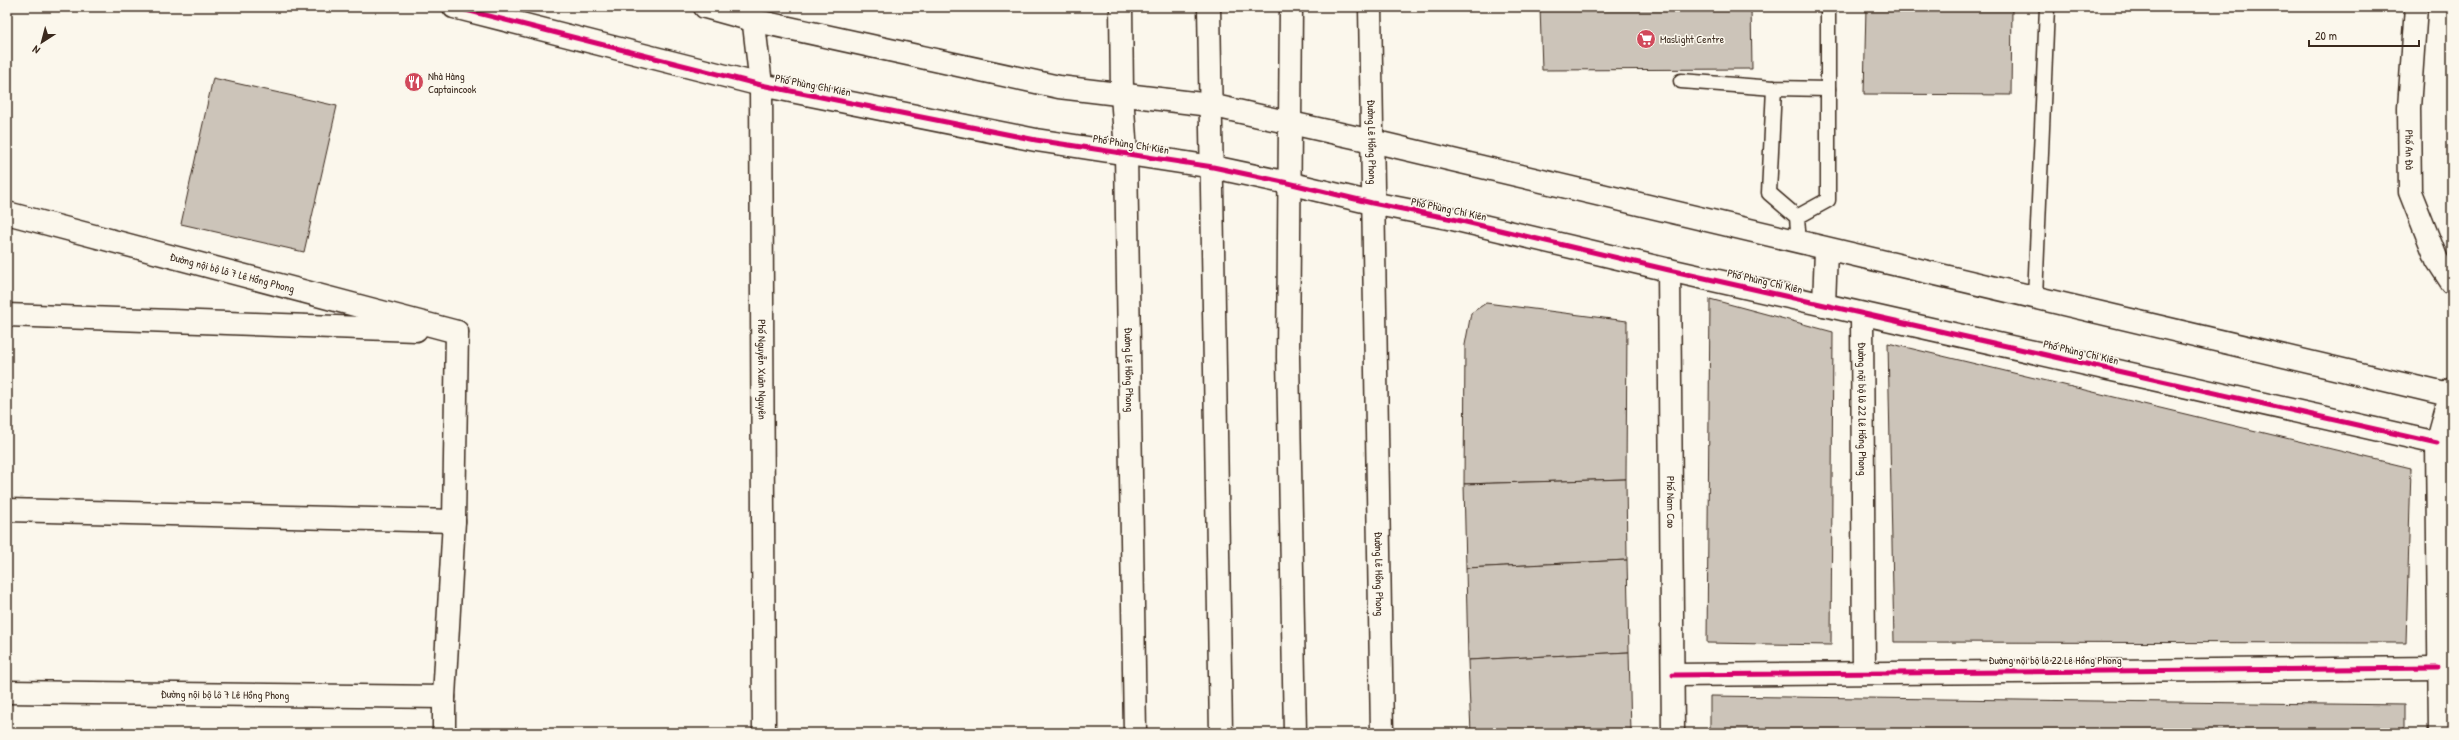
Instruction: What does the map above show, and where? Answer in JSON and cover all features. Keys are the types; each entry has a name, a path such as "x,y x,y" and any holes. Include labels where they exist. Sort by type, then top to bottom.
{"street":[{"name":"Phố Phùng Chí Kiên","path":"454,7 761,85 1036,140 1213,167 1288,183 1372,203 1453,219 1862,314 2437,443"},
{"path":"705,7 752,13 1060,87 1210,105 1289,124 1372,141 1826,250 2451,392 2447,420 2437,443 2438,668 2440,733"},
{"name":"Đường Lê Hồng Phong","path":"1121,7 1122,94 1126,153 1135,733"},
{"path":"1209,7 1210,105 1213,167 1221,733"},
{"path":"1291,7 1288,183 1288,357 1295,733"},
{"name":"Đường Lê Hồng Phong","path":"1370,7 1372,203 1382,733"},
{"name":"Phố An Đà","path":"2416,7 2409,108 2410,192 2437,260 2452,283"},
{"name":"Phố Nguyễn Xuân Nguyên","path":"752,13 761,85 764,733"},
{"name":"Đường nội bộ lô 7 Lê Hồng Phong","path":"7,213 457,332"},
{"path":"1824,305 1826,250"},
{"name":"Phố Nam Cao","path":"1669,270 1673,733"},
{"path":"7,314 457,332 454,520 444,697 444,733"},
{"name":"Đường nội bộ lô 22 Lê Hồng Phong","path":"1862,314 1864,672"},
{"path":"7,510 454,520"},
{"name":"Đường nội bộ lô 22 Lê Hồng Phong","path":"1673,675 1864,672 2438,668"},
{"name":"Đường nội bộ lô 7 Lê Hồng Phong","path":"7,692 444,697"}],"lane":[{"path":"1797,217 1828,200 1828,7"},
{"path":"2035,298 2048,7"},
{"path":"1681,81 1774,88 1828,89"},
{"path":"1774,88 1769,193 1797,217 1799,243"}],"building":[{"name":"Maslight Centre","path":"1540,7 1751,7 1752,69 1542,70"},
{"path":"1866,7 2012,7 2011,95 1864,94"},
{"path":"213,78 337,106 304,252 181,224"},
{"path":"1710,299 1833,332 1831,645 1707,643"},
{"path":"1486,303 1627,321 1626,479 1464,484 1465,345 1471,313"},
{"path":"1888,343 2411,468 2406,643 1894,642"},
{"path":"1626,479 1627,560 1466,568 1464,484"},
{"path":"1627,560 1629,652 1468,660 1466,568"},
{"path":"1629,652 1631,733 1471,733 1468,660"},
{"path":"1710,696 2404,705 2404,733 1710,733"}],"cycle path":[{"path":"454,7 761,85 1036,140 1213,167 1288,183 1372,203 1453,219 1669,270 2437,443"},
{"path":"1673,675 2438,668"}],"place":[{"name":"Maslight Centre","path":"1646,39"},
{"name":"Nhà Hàng Captaincook","path":"414,82"}]}
